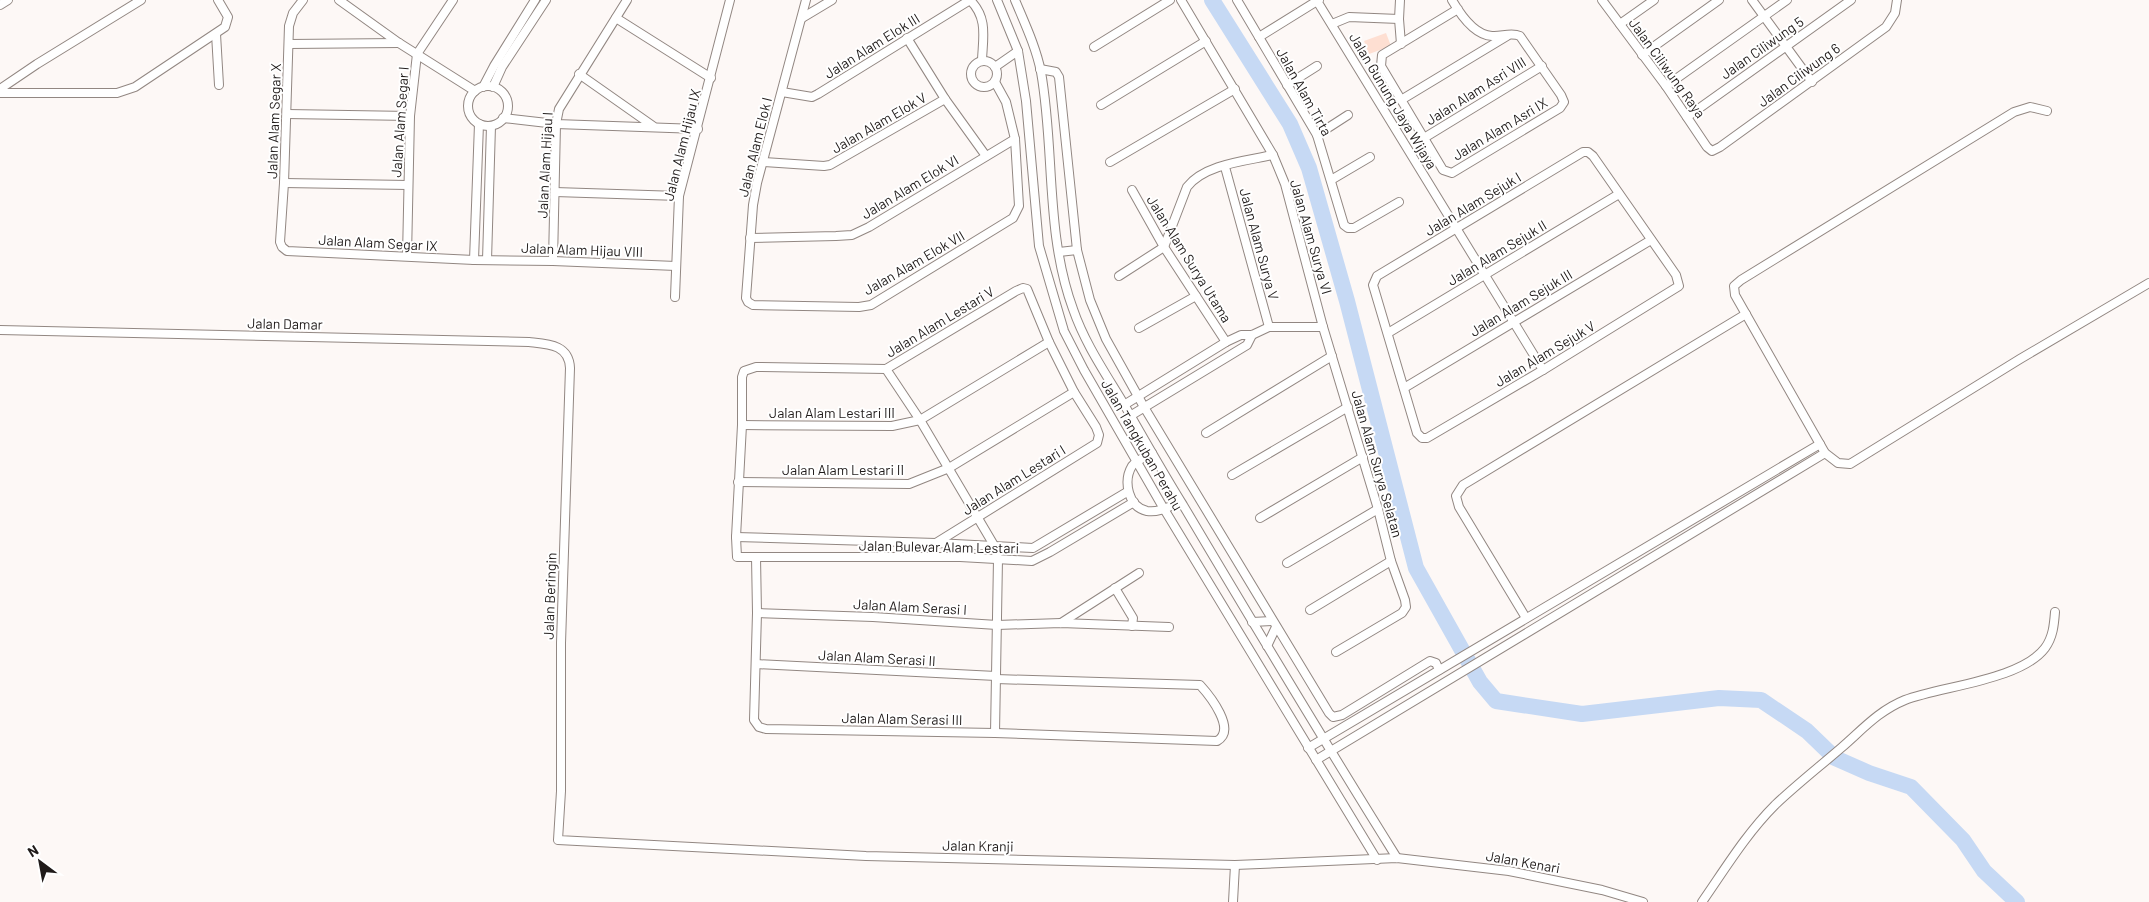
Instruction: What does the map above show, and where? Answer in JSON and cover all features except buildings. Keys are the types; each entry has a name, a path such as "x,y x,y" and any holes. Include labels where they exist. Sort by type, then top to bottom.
{"street":[{"path":"0,5 8,0"},
{"path":"0,89 36,64 141,0"},
{"path":"0,94 117,93 125,91 225,27 227,23 226,13 218,0"},
{"name":"Jalan Alam Segar X","path":"282,247 280,242 290,20 303,0"},
{"path":"339,0 417,54 479,89 494,87 500,91 508,104 503,118 491,126 479,124 473,120 469,113 470,97 479,89 536,0"},
{"name":"Jalan Alam Segar I","path":"406,256 410,116 417,54 453,0"},
{"path":"494,87 502,67 546,0"},
{"name":"Jalan Alam Hijau I","path":"553,261 556,124 558,109 627,0"},
{"path":"721,0 729,3"},
{"name":"Jalan Alam Elok I","path":"748,302 746,298 753,204 806,0"},
{"path":"802,18 832,0"},
{"path":"970,0 978,8 982,16 982,60"},
{"name":"Jalan Alam Elok III","path":"782,92 812,97 970,0"},
{"name":"Jalan Tangkuban Perahu","path":"997,0 1018,50 1026,101 1039,246 1064,331 1084,370 1164,509 1377,860"},
{"name":"Jalan Tangkuban Perahu","path":"1015,0 1033,42 1040,69 1044,92 1049,176 1059,252 1065,282 1079,325 1103,371 1180,502 1397,858"},
{"path":"1094,47 1170,0"},
{"name":"Jalan Alam Surya VI","path":"1181,0 1273,155 1285,184 1323,327"},
{"name":"Jalan Alam Tirta","path":"1237,0 1316,135 1344,225 1348,228 1354,228 1399,202"},
{"path":"1400,0 1401,44"},
{"path":"1452,0 1475,29 1483,34 1491,36 1515,34 1520,36 1542,66"},
{"name":"Jalan Ciliwung Raya","path":"1602,0 1666,86 1707,147 1712,151"},
{"path":"1620,24 1654,0"},
{"path":"1642,55 1719,0"},
{"path":"1752,0 1812,82"},
{"path":"1666,86 1787,0"},
{"name":"Jalan Ciliwung 5","path":"1687,117 1851,0"},
{"name":"Jalan Ciliwung 6","path":"1712,151 1812,82 1886,27 1895,14 1897,0"},
{"path":"1260,37 1318,1"},
{"name":"Jalan Gunung Jaya Wijaya","path":"1318,1 1447,216 1543,370"},
{"name":"Jalan Alam Hijau IX","path":"675,298 679,196 698,129 729,3"},
{"path":"1424,138 1380,61 1382,55 1458,9"},
{"path":"1332,24 1348,16 1399,19"},
{"path":"616,18 711,78"},
{"path":"216,34 219,85"},
{"path":"1401,100 1509,35"},
{"path":"907,38 945,99 986,156"},
{"path":"1101,105 1206,41"},
{"path":"289,44 399,43"},
{"path":"995,67 1018,50"},
{"path":"982,60 990,62 995,67 997,75 994,82 988,86 981,87 974,84 970,77 971,69 975,63 982,60"},
{"path":"1287,85 1317,66"},
{"name":"Jalan Alam Asri IX","path":"1424,138 1443,170 1446,173 1452,172 1560,108 1564,102 1542,66"},
{"name":"Jalan Alam Asri VIII","path":"1424,138 1542,66"},
{"path":"1040,69 1056,72 1059,77 1078,250 1090,300 1106,340 1144,408 1329,713 1333,717 1342,715 1430,661 1436,663 1440,670"},
{"path":"579,74 654,126"},
{"path":"994,82 1006,102 1015,139"},
{"path":"1110,162 1235,89"},
{"name":"Jalan Alam Elok V","path":"764,162 824,166 836,163 945,99"},
{"path":"2048,111 2030,107 2014,112 1740,280 1734,286 1735,295 1825,453 1838,463 1850,464 2020,359 2149,283"},
{"path":"287,114 410,116"},
{"path":"1316,135 1348,115"},
{"path":"503,118 556,124 698,129"},
{"path":"474,260 479,124"},
{"path":"487,260 491,126"},
{"name":"Jalan Alam Elok VI","path":"750,238 852,235 869,227 1015,139"},
{"name":"Jalan Alam Elok VII","path":"748,302 753,305 859,307 871,304 1013,218 1020,206 1015,139"},
{"name":"Jalan Alam Sejuk I","path":"1388,333 1373,285 1377,276 1583,152 1588,152 1592,156 1619,194"},
{"path":"1119,276 1164,247 1187,187 1193,180 1203,173 1273,155"},
{"path":"1331,180 1370,157"},
{"name":"Jalan Alam Surya V","path":"1225,167 1269,327"},
{"path":"1032,179 1049,176"},
{"path":"284,183 408,185"},
{"name":"Jalan Alam Surya Utama","path":"1132,190 1164,247 1226,342"},
{"path":"555,192 679,196"},
{"path":"1619,194 1651,240"},
{"name":"Jalan Alam Sejuk II","path":"1388,333 1619,194"},
{"name":"Jalan Alam Sejuk V","path":"1404,388 1417,433 1422,438 1427,438 1543,370 1679,286 1676,275 1651,240"},
{"name":"Jalan Alam Sejuk III","path":"1404,388 1651,240"},
{"name":"Jalan Alam Segar IX","path":"282,247 287,251 487,260"},
{"path":"1059,252 1078,250"},
{"name":"Jalan Alam Hijau VIII","path":"487,260 676,266"},
{"name":"Jalan Alam Lestari V","path":"742,425 742,377 744,371 756,367 886,370 1022,288 1028,289 1049,342"},
{"path":"1139,328 1196,296"},
{"path":"1526,618 1459,507 1456,496 1463,485 1746,314"},
{"path":"1124,405 1226,342 1241,335 1252,335 1269,327 1323,327"},
{"name":"Jalan Alam Surya Selatan","path":"1323,327 1378,509 1390,561 1406,606 1402,613 1336,652"},
{"name":"Jalan Damar","path":"0,330 529,342 557,346 566,353"},
{"path":"1388,333 1404,388"},
{"path":"1130,416 1247,345 1252,335"},
{"path":"1049,342 1074,392"},
{"name":"Jalan Alam Lestari III","path":"742,425 892,426 920,420 1049,342"},
{"name":"Jalan Beringin","path":"558,840 561,791 561,643 570,368 566,353"},
{"path":"1206,433 1332,356"},
{"path":"886,370 920,420 995,547 998,559 995,733"},
{"path":"1174,375 1180,386"},
{"name":"Jalan Alam Lestari I","path":"936,543 1097,443 1099,435 1074,392"},
{"name":"Jalan Alam Lestari II","path":"738,482 909,484 949,468 1074,392"},
{"path":"1232,475 1348,407"},
{"path":"736,537 742,425"},
{"path":"1308,748 1820,444"},
{"path":"1152,453 1137,461 1132,467 1124,494 1130,505 1149,511 1164,509 1180,502"},
{"path":"1316,760 1482,658 1825,453"},
{"path":"1260,518 1362,457"},
{"name":"Jalan Bulevar Alam Lestari","path":"1124,494 1034,548 736,537 737,556 1032,561 1130,505"},
{"path":"1287,563 1378,509"},
{"name":"Jalan Alam Serasi III","path":"756,557 757,613 754,720 759,727 766,729 995,733 1217,741"},
{"path":"1310,610 1390,561"},
{"path":"1061,623 1138,573"},
{"path":"1115,588 1133,618 1132,626"},
{"path":"1702,902 1735,852 1775,806 1881,712 1905,700 1992,677 2027,663 2038,656 2050,640 2054,630 2055,612"},
{"name":"Jalan Alam Serasi I","path":"757,613 873,617 997,625 1061,623 1169,627"},
{"path":"1252,622 1274,624"},
{"path":"1267,646 1274,624"},
{"name":"Jalan Alam Serasi II","path":"756,664 996,678 1200,685 1224,724 1225,732 1222,738 1217,741"},
{"name":"Jalan Kranji","path":"558,840 866,856 1235,865 1397,858"},
{"name":"Jalan Kenari","path":"1397,858 1509,871 1602,890 1643,902"},
{"path":"1233,902 1235,865"}],"shaded area":[{"path":"1386,33 1391,46 1369,54 1364,41"}],"waterway":[{"path":"1212,0 1290,124 1309,168 1347,301 1416,568 1480,682 1496,701 1582,714 1719,698 1761,700 1807,731 1835,758 1869,773 1911,787 1963,840 1984,871 2017,902"}]}
